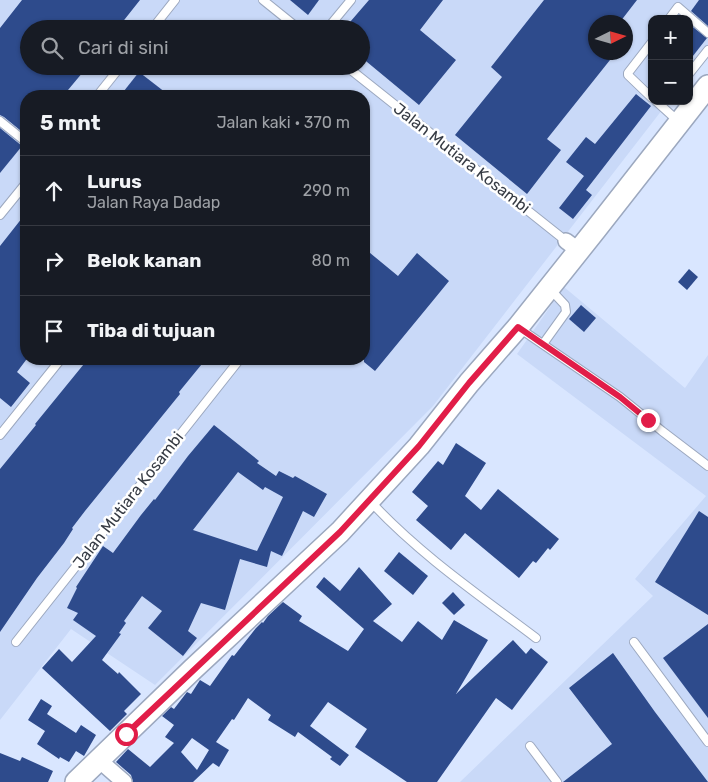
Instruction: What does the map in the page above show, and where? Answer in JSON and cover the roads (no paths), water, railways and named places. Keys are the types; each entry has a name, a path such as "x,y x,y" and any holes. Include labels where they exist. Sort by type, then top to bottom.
{"main road":[{"path":"76,782 340,532 419,446 549,287 572,245 596,229 708,86"}],"street":[{"path":"99,760 124,782"}],"lane":[{"path":"159,20 175,0"},
{"path":"263,0 288,20"},
{"path":"334,20 351,0"},
{"path":"672,15 684,0"},
{"path":"678,8 708,33"},
{"path":"648,47 628,73 648,94"},
{"path":"693,69 708,50"},
{"path":"102,90 114,75"},
{"name":"Jalan Mutiara Kosambi","path":"357,75 572,245"},
{"path":"667,105 679,122"},
{"path":"0,121 20,137"},
{"path":"0,215 20,190"},
{"path":"543,344 566,312 565,305 549,287"},
{"path":"518,327 620,397 708,466"},
{"path":"0,435 55,365"},
{"name":"Jalan Mutiara Kosambi","path":"16,642 235,365"},
{"path":"369,500 388,521 419,548 536,638"},
{"path":"634,642 708,742"},
{"path":"530,746 557,782"}]}
